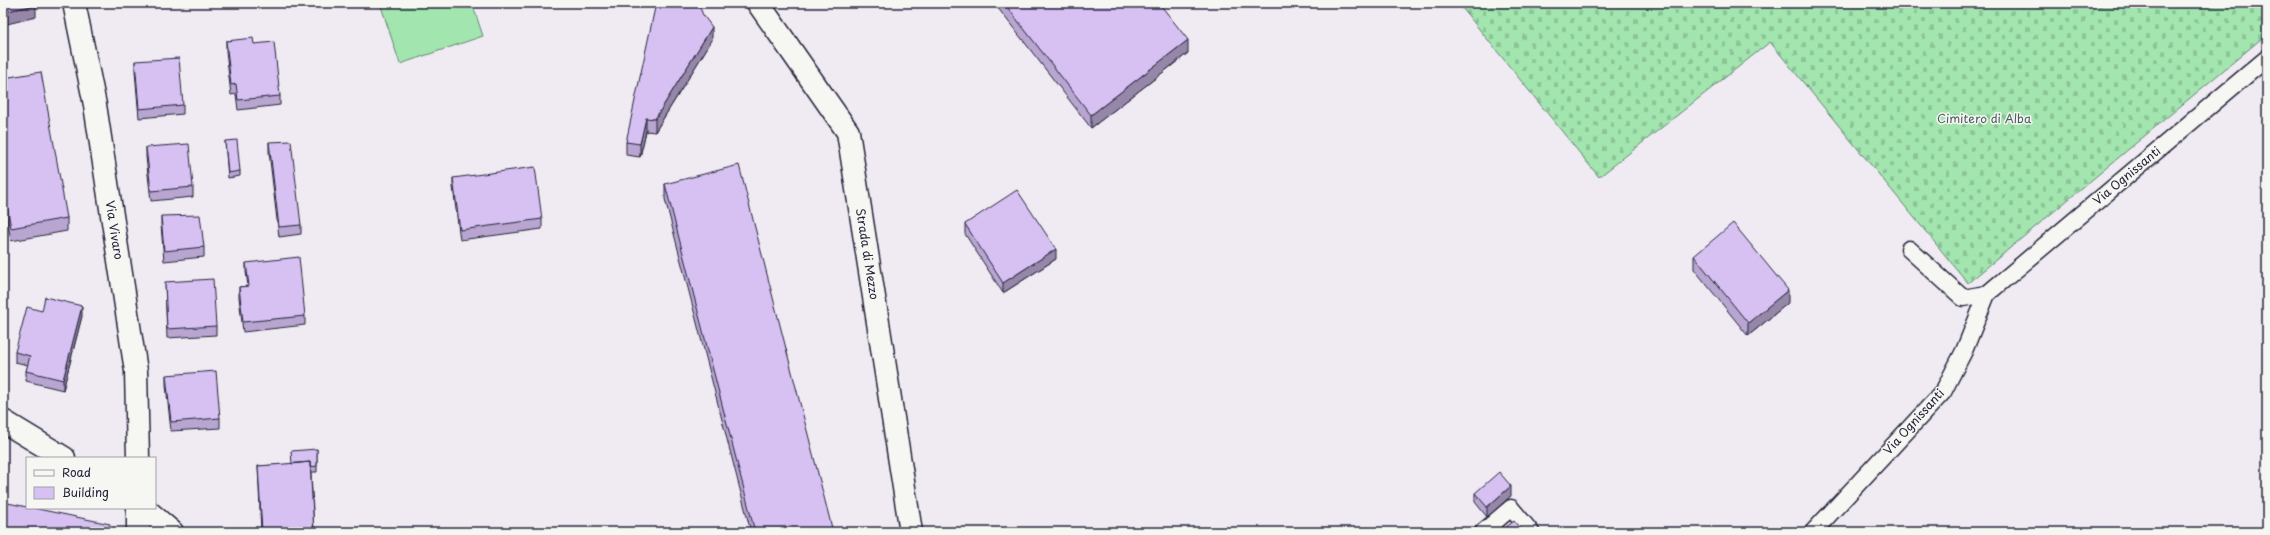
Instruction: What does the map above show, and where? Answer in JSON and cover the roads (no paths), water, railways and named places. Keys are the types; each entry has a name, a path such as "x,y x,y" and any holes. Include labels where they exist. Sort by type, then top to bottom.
{"street":[{"name":"Via Vivaro","path":"74,3 95,105 136,371 138,457"},
{"name":"Strada di Mezzo","path":"758,3 848,132 911,532"},
{"path":"3,422 62,457"},
{"path":"138,509 138,532"},
{"path":"145,509 172,532"}],"lane":[{"name":"Via Ognissanti","path":"1813,532 1943,392 1964,351 1987,294 2267,58"},
{"path":"1909,249 1963,298 1987,294"},
{"path":"1484,532 1511,508 1531,532"}],"park label":[{"name":"Cimitero di Alba","path":"1984,119"}]}
